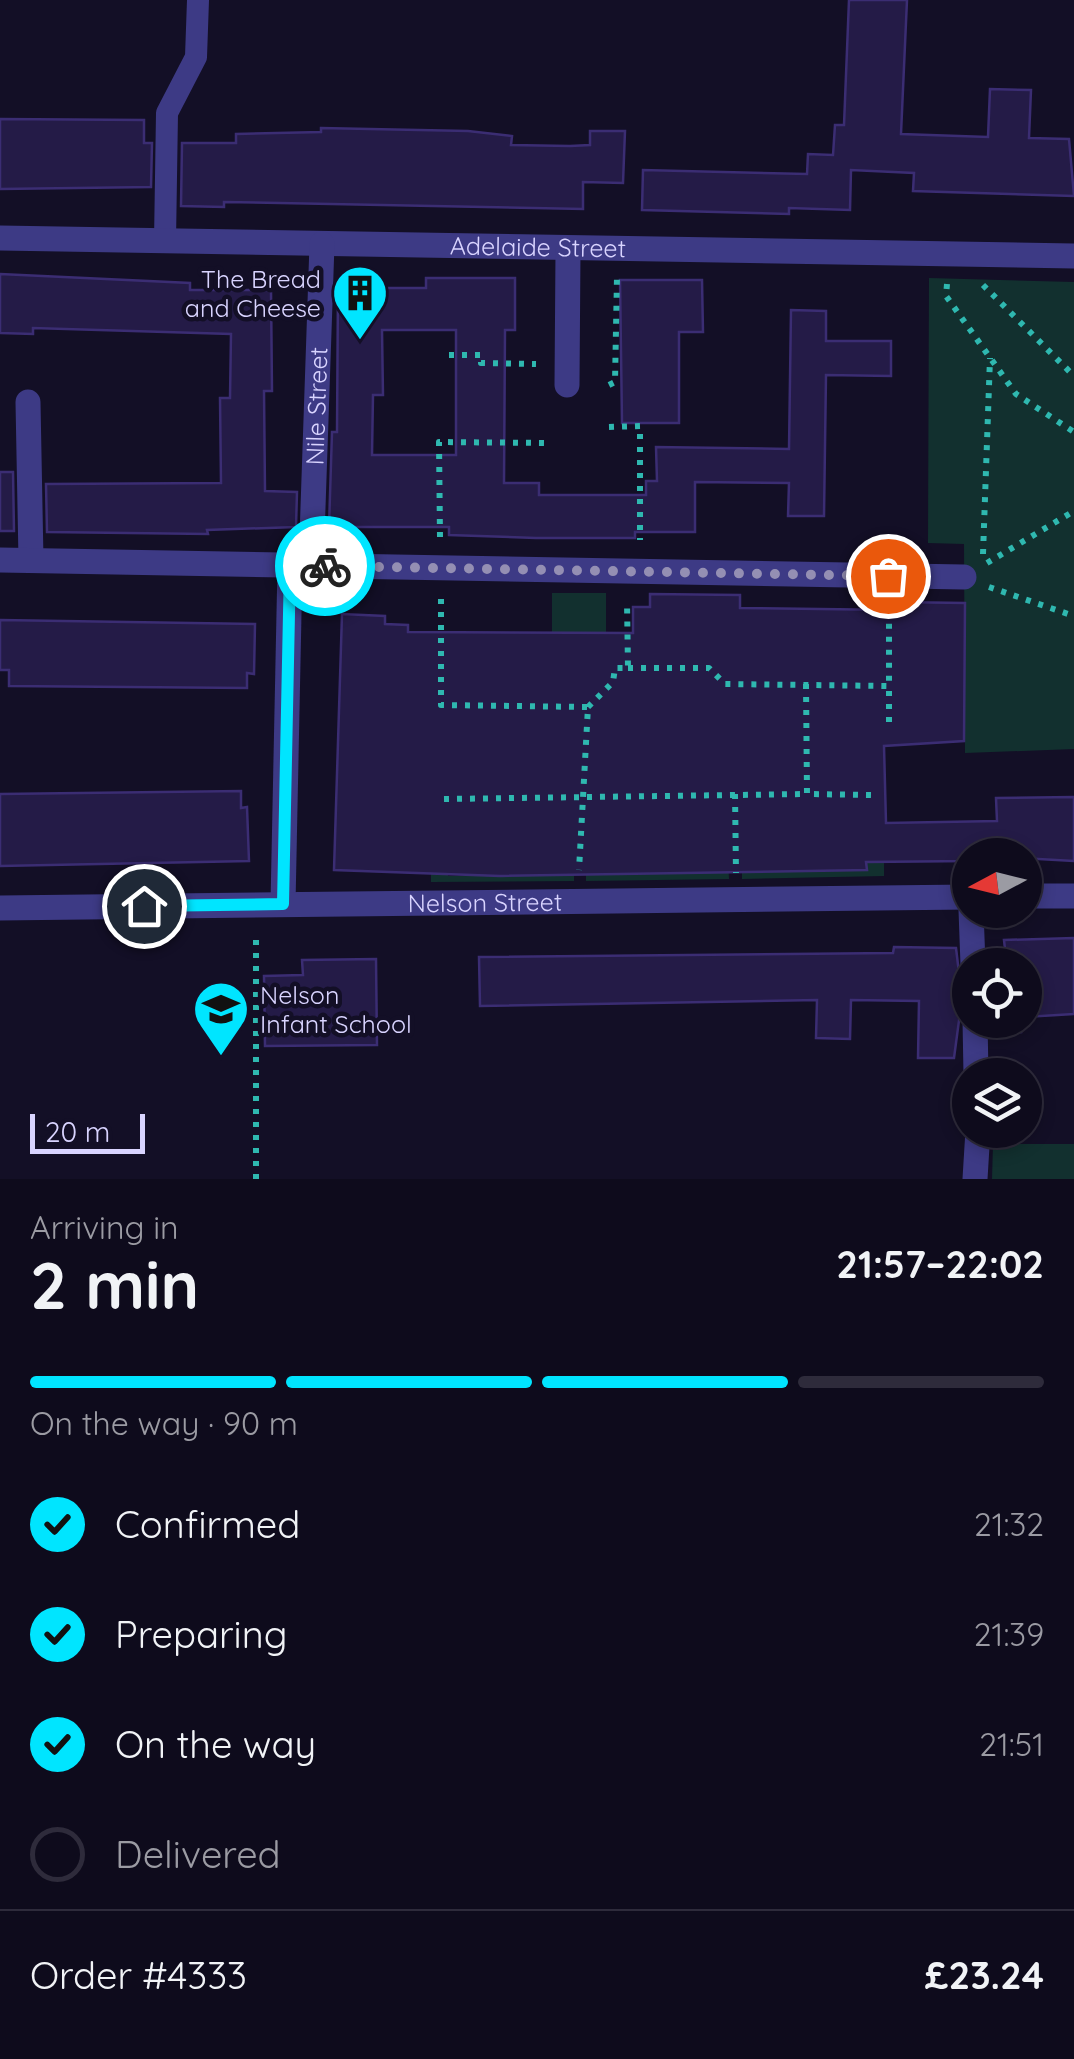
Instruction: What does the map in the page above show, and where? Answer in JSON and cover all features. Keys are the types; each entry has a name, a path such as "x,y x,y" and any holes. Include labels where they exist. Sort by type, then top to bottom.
{"street":[{"name":"Adelaide Street","path":"0,238 568,251 1074,256"},
{"name":"Nile Street","path":"283,904 322,244"},
{"path":"567,374 568,251"},
{"path":"28,402 31,560"},
{"path":"0,560 888,576 974,571"},
{"path":"1042,896 1074,896"},
{"name":"Nelson Street","path":"0,908 952,898"},
{"path":"976,1179 977,1148"}],"lane":[{"path":"165,242 167,113 196,57 198,0"}],"path":[{"path":"609,385 616,382 617,251"},
{"path":"948,253 946,296 1016,394 1074,432"},
{"path":"948,253 1074,376"},
{"path":"449,354 481,355 481,363 567,374"},
{"path":"974,571 990,358"},
{"path":"609,426 640,426 628,668"},
{"path":"545,443 439,442 441,705 588,707"},
{"path":"974,571 1074,511"},
{"path":"974,571 1074,616"},
{"path":"888,576 889,722"},
{"path":"580,901 580,798 586,784 588,707 613,682 615,668 709,668 725,684 889,686"},
{"path":"806,684 807,794"},
{"path":"734,794 736,900"},
{"path":"444,799 873,795"},
{"path":"255,906 256,1179"}],"green space":[{"path":"929,278 1074,282 1074,749 965,753 964,544 928,543"},
{"path":"552,593 606,593 606,633 552,634"},
{"path":"866,857 884,857 884,876 742,879 742,858 866,870"},
{"path":"728,859 729,879 586,881 586,860"},
{"path":"574,862 574,881 431,882 431,863 447,863 448,876 483,876"},
{"path":"1074,1144 1074,1179 992,1179 993,1148"}],"building":[{"path":"849,0 907,0 901,134 988,137 990,89 1031,90 1029,138 1069,139 1074,196 913,191 914,173 851,170 850,210 789,208 789,214 642,210 643,170 807,174 808,154 833,155 835,125 844,125"},
{"path":"0,119 144,120 144,143 152,143 151,187 0,189"},
{"path":"321,128 468,131 512,136 511,145 570,146 590,145 590,131 625,131 623,183 583,182 583,209 224,202 224,207 181,206 182,143 236,143 236,134 321,132"},
{"path":"0,274 190,283 190,290 271,290 272,391 264,391 265,491 297,492 296,527 207,530 208,534 47,532 46,484 221,483 220,398 230,398 231,334 33,328 33,334 0,333"},
{"path":"426,278 515,278 515,330 505,330 504,483 539,483 539,495 646,495 646,481 657,481 656,447 789,449 791,310 826,311 826,341 891,341 891,376 826,375 824,516 788,516 789,483 695,482 695,532 635,532 635,538 536,538 449,535 449,527 329,527 332,432 337,432 338,288 426,288","holes":["382,330 456,330 456,455 372,455 373,395 383,395"]},
{"path":"620,280 702,280 703,332 679,332 679,423 622,423"},
{"path":"0,472 13,472 14,531 0,531"},
{"path":"650,594 740,595 740,608 896,610 896,602 965,603 964,741 884,746 886,823 997,821 996,798 1074,797 1074,861 1042,859 1042,838 952,838 952,861 866,862 867,870 500,876 334,870 342,614 385,616 385,624 408,625 408,632 633,633 633,607 650,607"},
{"path":"0,620 255,624 254,674 247,673 247,688 9,686 9,670 0,670"},
{"path":"241,791 241,808 247,807 249,861 0,866 0,794"},
{"path":"1074,938 1074,1014 1042,1016 1042,948 1005,948 1004,940"},
{"path":"894,947 956,948 952,948 952,1038 957,1038 954,1058 918,1058 919,1001 851,1000 850,1039 816,1038 817,1000 480,1006 479,957 893,953"},
{"path":"376,959 377,1045 265,1046 264,976 303,975 302,960"}],"way so far":[{"path":"325,566 888,576"}],"place":[{"name":"The Bread and Cheese","path":"360,342"},
{"name":"Nelson Infant School","path":"221,1058"}],"route":[{"path":"144,906 283,904 290,565 325,566"}]}
